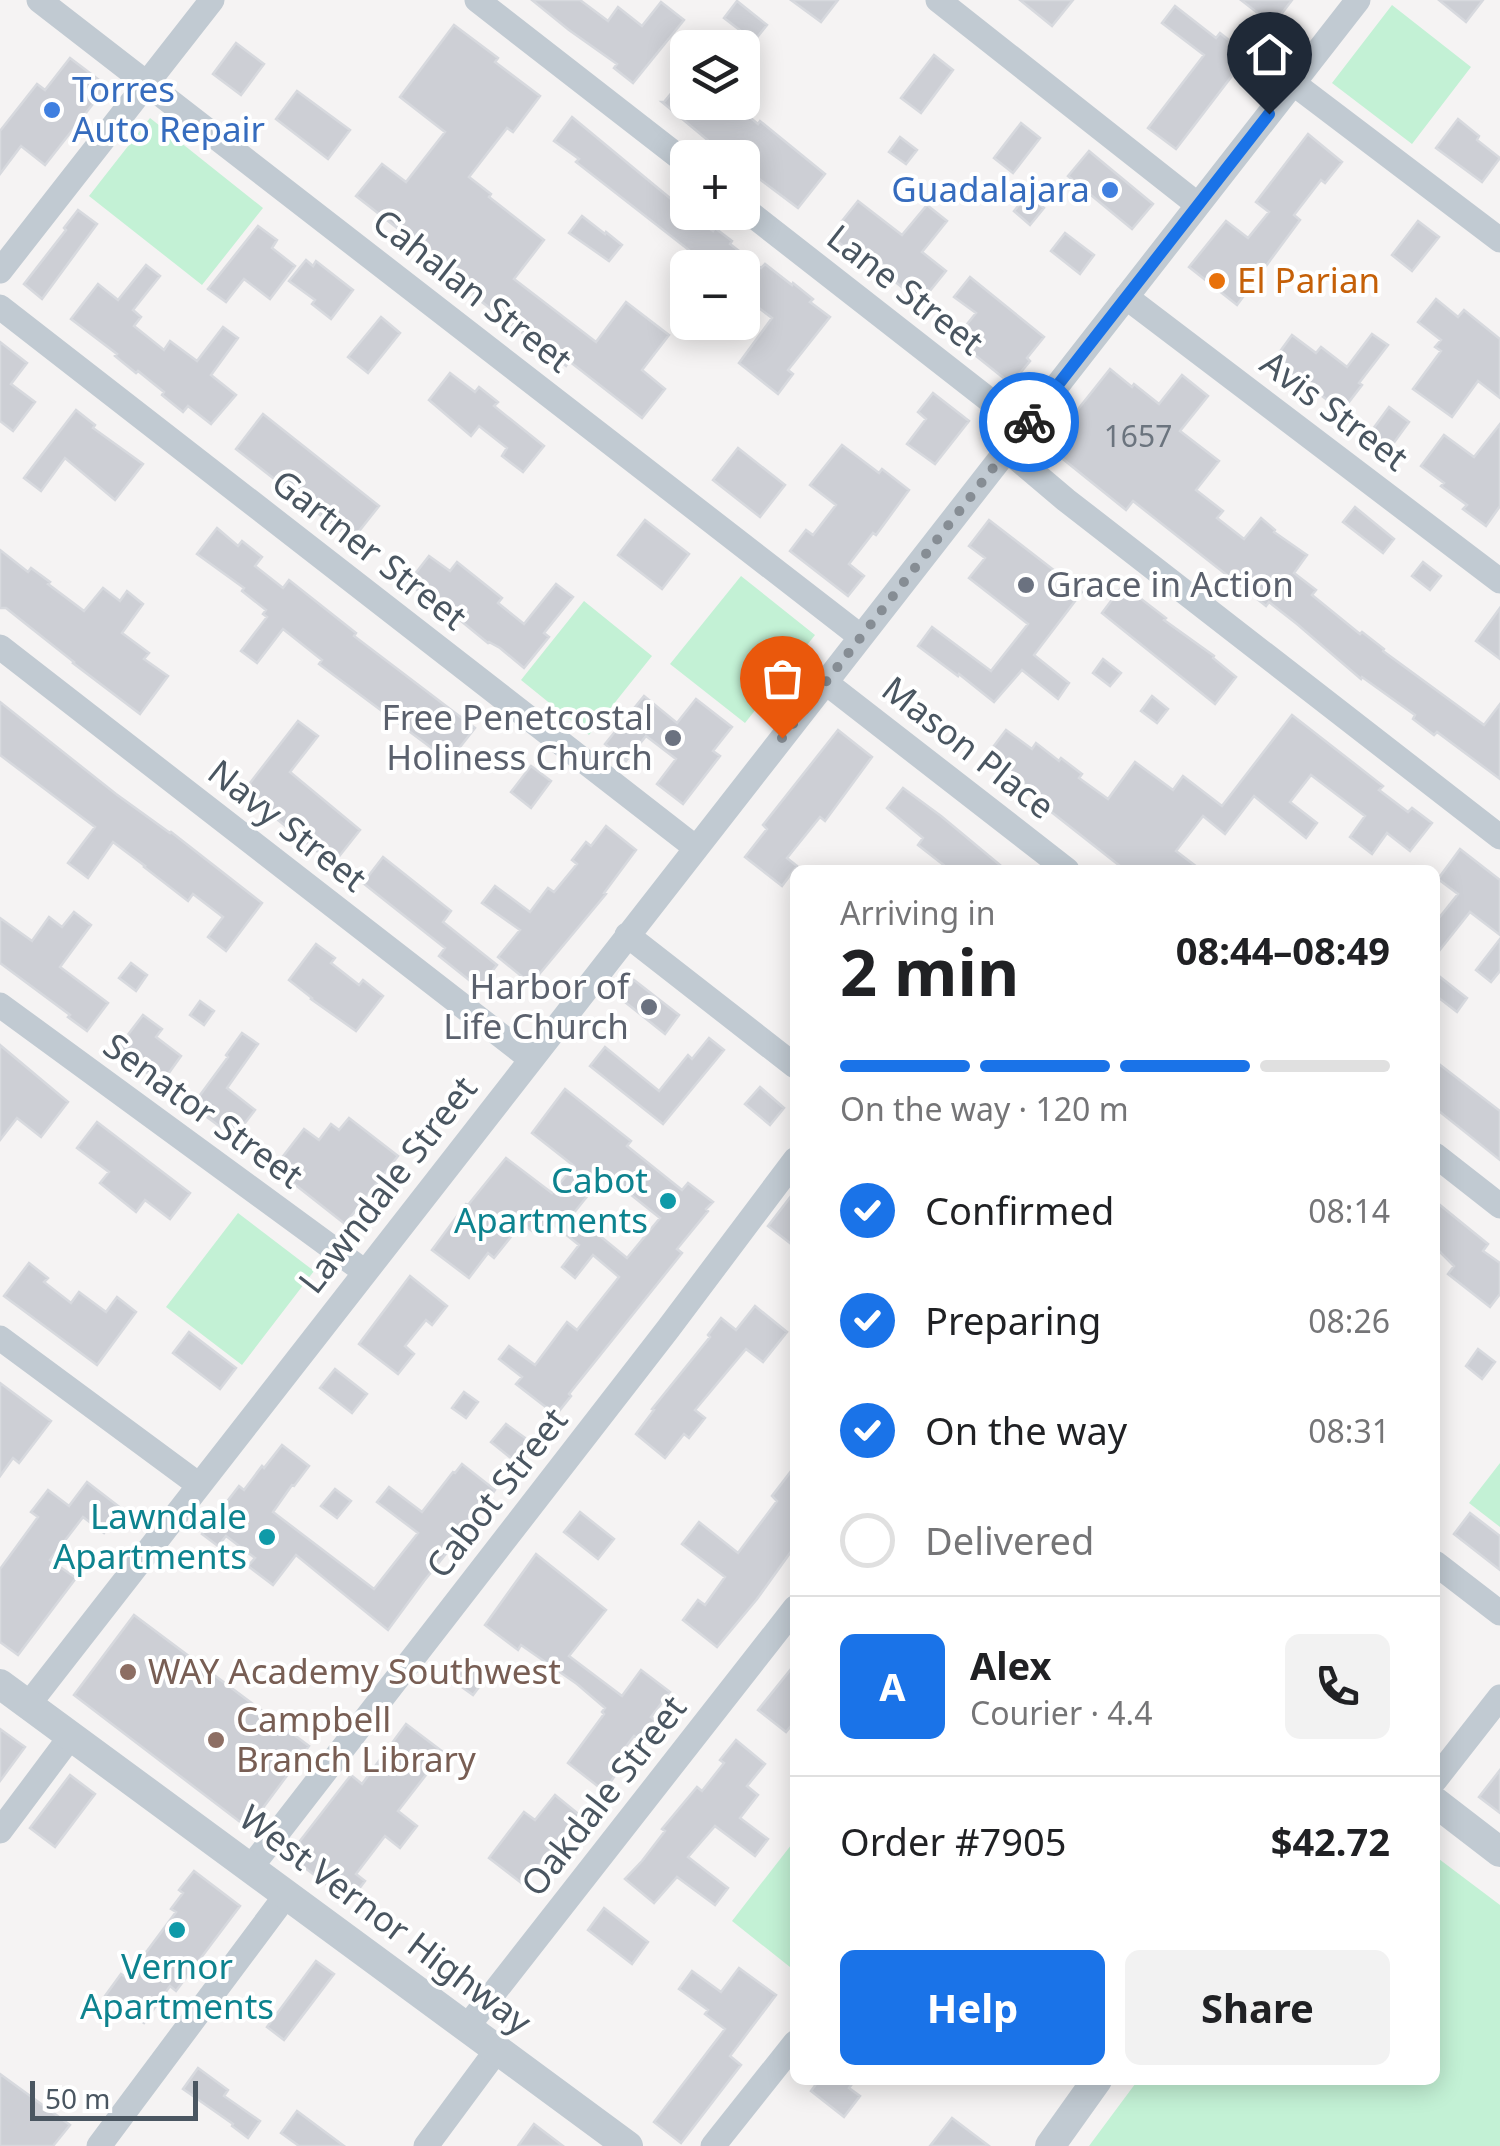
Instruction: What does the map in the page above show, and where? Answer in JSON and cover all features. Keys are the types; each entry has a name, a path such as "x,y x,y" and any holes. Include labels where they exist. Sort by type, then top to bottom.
{"street":[{"name":"Cahalan Street","path":"40,0 861,636"},
{"path":"0,271 212,0"},
{"path":"477,0 670,150"},
{"path":"938,0 1198,205"},
{"name":"Lawndale Street","path":"28,1704 1358,0"},
{"path":"1293,83 1500,240"},
{"name":"Lane Street","path":"760,221 1025,428"},
{"name":"Avis Street","path":"1126,297 1500,582"},
{"name":"Gartner Street","path":"0,307 696,848"},
{"path":"1008,451 1500,837"},
{"name":"Navy Street","path":"0,647 531,1059"},
{"name":"Mason Place","path":"826,682 1061,865"},
{"path":"627,935 790,1062"},
{"name":"Senator Street","path":"0,1006 365,1272"},
{"path":"1440,1160 1500,1206"},
{"name":"Cabot Street","path":"251,1868 790,1167"},
{"path":"0,1338 199,1485"},
{"path":"1440,1566 1500,1613"},
{"name":"Oakdale Street","path":"467,2027 790,1614"},
{"name":"West Vernor Highway","path":"0,1684 628,2146"},
{"path":"1440,1774 1500,1697"},
{"path":"0,1831 71,1736"},
{"path":"1440,1806 1500,1852"},
{"path":"99,2146 287,1894"},
{"path":"714,2146 790,2049"},
{"path":"426,2146 497,2050"},
{"path":"1050,2146 1094,2085"}],"green space":[{"path":"1392,5 1471,67 1412,144 1332,83"},
{"path":"150,118 263,208 202,285 89,196"},
{"path":"741,576 815,635 745,723 670,664"},
{"path":"584,601 652,656 589,735 521,680"},
{"path":"238,1213 314,1271 242,1365 166,1307"},
{"path":"1500,1463 1500,1527 1469,1503"},
{"path":"790,1846 790,1967 732,1921"},
{"path":"1440,1860 1500,1905 1500,2146 1089,2146 1134,2085 1440,2085"}],"building":[{"path":"532,0 580,0 608,21 618,7 642,26 661,2 684,20 676,30 670,30 670,37 633,83 614,68 617,64"},
{"path":"791,0 838,0 821,22"},
{"path":"1020,0 1073,0 1052,26"},
{"path":"1241,0 1292,0 1273,25"},
{"path":"1439,0 1483,0 1466,22"},
{"path":"737,1 767,25 760,34 760,30 740,30 724,18"},
{"path":"1175,6 1216,38 1220,33 1248,55 1176,149 1148,128 1204,55 1162,23"},
{"path":"454,25 540,96 513,132 507,128 469,177 544,240 514,279 596,342 626,302 669,335 642,370 665,389 642,418 569,361 566,366 470,293 425,255 428,252 356,196 382,164 406,182 445,132 400,97"},
{"path":"236,43 264,64 241,95 213,74"},
{"path":"934,55 953,70 921,113 901,98"},
{"name":"Torres Auto Repair","path":"70,58 107,86 45,165 21,146 0,174 0,131 37,84 45,90"},
{"path":"297,91 350,130 328,159 276,119"},
{"path":"572,117 670,198 670,230 718,230 738,250 689,250 554,141"},
{"path":"1458,119 1500,158 1482,182 1436,148"},
{"path":"684,120 753,120 758,124 760,121 825,174 798,208 760,180 760,140 707,140"},
{"path":"1021,123 1040,138 1013,173 994,158"},
{"path":"1308,134 1342,162 1325,183 1321,180 1294,215 1300,220 1237,305 1189,267 1226,221 1248,238 1269,212 1256,202"},
{"path":"900,137 917,150 906,164 889,152"},
{"name":"Guadalajara","path":"1089,151 1153,204 1132,229 1068,176"},
{"path":"1028,194 1044,208 1030,225 1014,211"},
{"path":"858,201 902,235 927,205 947,221 922,252 946,271 925,297 919,300 909,293 856,242 849,250 830,236"},
{"path":"78,210 97,224 42,299 24,284"},
{"path":"582,216 622,245 609,261 569,233"},
{"path":"1418,221 1439,237 1412,271 1392,255"},
{"path":"258,226 277,240 272,248 295,266 270,299 244,279 226,302 208,289"},
{"path":"1065,233 1094,255 1080,274 1051,251"},
{"path":"306,260 313,266 316,261 353,290 331,319 312,304 315,300 289,281"},
{"path":"765,264 813,299 810,302 830,317 788,370 793,374 778,394 739,363 756,340 760,340 772,318 760,309 760,267"},
{"path":"146,265 160,276 133,310 141,317 134,326 164,350 170,341 197,361 223,327 238,338 211,375 236,395 211,424 188,406 183,412 162,395 164,392 71,319 98,284 118,300"},
{"path":"970,277 1044,337 1011,384 955,339 976,313 954,297"},
{"path":"1436,299 1458,317 1464,310 1500,339 1500,398 1478,381 1452,417 1413,389 1441,351 1435,347 1441,340 1418,322"},
{"path":"381,317 400,333 368,373 348,357"},
{"path":"1372,334 1388,345 1342,411 1273,361 1292,335 1316,353 1321,347 1347,367"},
{"path":"0,342 27,363 11,384 35,402 13,431 0,421"},
{"path":"1110,369 1159,404 1182,375 1208,396 1180,431 1219,461 1196,490 1223,511 1217,518 1244,539 1261,518 1307,555 1294,573 1316,590 1312,595 1484,725 1500,704 1500,779 1437,732 1434,735 1413,719 1415,715 1361,679 1269,602 1266,606 1133,501 1126,510 1048,447"},
{"path":"450,373 475,392 479,387 498,402 494,406 544,446 523,472 502,456 507,448 479,426 471,436 429,400"},
{"path":"933,393 969,421 935,464 907,444 926,419 918,412"},
{"path":"1389,407 1409,422 1390,448 1370,433"},
{"path":"76,410 95,425 93,428 143,464 115,500 65,458 41,491 24,478"},
{"path":"263,414 379,506 352,540 236,449"},
{"path":"1500,424 1500,506 1486,526 1463,509 1467,505 1441,486 1444,483 1421,466 1444,435 1474,457"},
{"path":"842,445 909,490 849,564 864,576 848,596 790,551 806,530 813,535 836,505 810,485"},
{"path":"738,448 785,485 760,517 713,480"},
{"path":"1355,507 1394,539 1383,553 1343,522"},
{"path":"645,520 689,554 662,589 618,555"},
{"path":"989,520 1082,592 1034,655 1069,683 1058,699 1022,670 994,702 918,646 932,627 991,671 1028,624 969,578 985,558 969,546"},
{"path":"217,528 238,546 242,541 262,557 255,566 283,588 289,580 356,633 354,636 475,728 449,761 319,664 322,660 283,629 257,663 241,651 267,617 263,614 266,610 242,591 244,588 197,554"},
{"path":"0,550 28,572 31,568 84,611 103,588 120,601 127,591 143,604 122,633 149,653 144,659 168,676 140,714 6,608 0,608"},
{"path":"429,556 450,571 457,562 502,598 498,603 524,624 556,584 573,597 544,633 549,637 524,668 408,583"},
{"path":"1423,562 1441,576 1430,590 1412,576"},
{"path":"1123,585 1236,677 1215,704 1102,613"},
{"path":"1500,608 1500,659 1476,641"},
{"path":"1103,659 1121,673 1110,686 1093,673"},
{"path":"644,696 677,723 696,699 732,727 713,751 720,756 683,804 657,784 676,759 646,736 626,761 605,744"},
{"path":"1152,696 1168,709 1157,723 1141,711"},
{"path":"0,702 262,903 226,951 208,937 223,917 193,894 188,901 113,842 88,878 68,863 95,827 0,755"},
{"path":"1292,715 1383,786 1379,790 1408,812 1412,808 1432,823 1410,851 1387,833 1372,854 1350,837 1365,816 1311,775 1290,802 1317,823 1306,838 1254,796 1225,834 1203,816 1176,851 1194,865 1119,865 984,759 1006,730 1032,749 1036,743 1059,761 1061,758 1082,774 1079,778 1108,799 1135,762 1173,790 1183,776 1222,806"},
{"path":"298,721 318,736 290,772 360,830 333,864 243,792"},
{"path":"838,730 872,757 825,821 820,817 787,858 796,865 790,865 790,875 782,886 745,857 767,829 763,825"},
{"path":"531,766 551,781 531,808 511,792"},
{"path":"903,788 1000,865 944,865 918,845 923,838 887,808"},
{"path":"606,826 636,850 606,894 531,984 498,957 520,930 482,903 495,886 530,912 548,888 554,892 577,864 572,860 586,842 591,846"},
{"path":"1460,849 1500,880 1500,935 1470,912 1440,950 1440,917 1458,894 1440,880"},
{"path":"383,857 451,911 443,922 497,965 479,988 439,956 445,948 363,883"},
{"path":"74,912 91,925 60,967 108,1003 87,1031 0,963 0,918 32,941 49,917 62,927"},
{"path":"1500,939 1500,971 1491,982 1476,970"},
{"path":"316,944 335,958 331,963 359,985 363,980 383,996 356,1031 289,980"},
{"path":"131,963 147,975 136,991 119,978"},
{"path":"1440,977 1467,998 1457,1012 1440,999"},
{"name":"Harbor of Life Church","path":"634,980 679,1015 665,1034 620,998"},
{"path":"200,1001 214,1011 204,1025 190,1015"},
{"path":"143,1015 162,1029 156,1037 181,1056 161,1084 117,1049"},
{"path":"242,1033 258,1044 227,1088 255,1110 234,1137 192,1106"},
{"path":"709,1038 724,1050 663,1124 590,1066 605,1047 659,1091 688,1055 692,1059"},
{"path":"0,1045 68,1102 41,1137 17,1118 0,1140"},
{"path":"1440,1065 1500,1111 1500,1160 1440,1112"},
{"path":"760,1087 784,1108 770,1125 745,1104"},
{"path":"565,1089 631,1141 627,1146 682,1190 688,1183 713,1202 677,1249 682,1253 556,1415 516,1384 522,1377 499,1359 509,1346 535,1365 567,1322 577,1330 619,1277 593,1255 575,1278 562,1267 579,1245 549,1221 537,1235 522,1223 494,1258 488,1253 469,1278 432,1250 506,1158 552,1193 574,1166 532,1133","holes":["605,1174 660,1218 627,1258 573,1214"]},
{"path":"349,1118 398,1156 345,1224 274,1168 304,1129 319,1140 331,1124 339,1130"},
{"path":"97,1122 190,1193 170,1219 145,1200 136,1212 100,1183 109,1172 77,1148"},
{"path":"790,1197 790,1243 768,1226"},
{"path":"1440,1205 1488,1244 1483,1251 1500,1263 1500,1294 1490,1307 1448,1274 1454,1266 1440,1252"},
{"path":"29,1263 48,1278 44,1282 71,1303 79,1292 106,1312 117,1297 136,1312 97,1365 4,1296"},
{"path":"410,1276 447,1306 432,1325 426,1320 405,1346 414,1354 398,1374 359,1344"},
{"path":"755,1306 787,1332 763,1362 746,1349 695,1410 705,1418 689,1438 684,1434 665,1458 636,1434 721,1318 736,1330"},
{"path":"189,1332 236,1368 220,1389 173,1353"},
{"path":"1478,1349 1495,1362 1482,1379 1466,1366"},
{"path":"335,1369 367,1394 352,1413 320,1388"},
{"path":"0,1383 51,1421 19,1463 13,1458 0,1476"},
{"path":"464,1392 478,1402 466,1418 452,1408"},
{"path":"506,1424 532,1443 517,1463 491,1442"},
{"path":"282,1445 309,1466 273,1512 374,1589 418,1533 377,1502 389,1487 422,1512 462,1464 495,1490 388,1630 296,1555 273,1585 248,1566 255,1558 226,1536 218,1546 202,1534 239,1486 244,1490"},
{"path":"790,1473 790,1553 717,1647 683,1620 698,1600 705,1605 725,1577 682,1544 699,1522 738,1553 777,1501 772,1496"},
{"path":"87,1482 122,1509 104,1533 83,1517 50,1560 76,1578 18,1655 0,1642 0,1569 38,1517 31,1512 48,1490 69,1506"},
{"path":"335,1489 351,1501 337,1518 321,1506"},
{"path":"580,1512 614,1539 598,1559 564,1532"},
{"path":"1470,1513 1500,1536 1500,1570 1454,1534"},
{"path":"536,1554 606,1610 569,1656 622,1696 641,1670 670,1692 640,1740 634,1736 612,1765 619,1770 604,1791 568,1763 605,1708 521,1645 518,1650 485,1625"},
{"name":"Campbell Branch Library","path":"134,1615 309,1746 248,1828 74,1695"},
{"path":"467,1659 488,1675 473,1695 452,1680"},
{"path":"790,1670 790,1727 786,1732 758,1710"},
{"path":"406,1724 447,1755 433,1774 429,1771 398,1811 417,1826 400,1848 385,1836 356,1874 365,1881 349,1902 295,1860 293,1850 351,1775 362,1784"},
{"path":"0,1729 25,1747 0,1781"},
{"path":"736,1740 765,1764 747,1786 758,1795 740,1818 768,1839 755,1856 715,1826 688,1857 728,1888 715,1905 677,1877 654,1903 625,1879 697,1787 702,1791"},
{"path":"1500,1770 1500,1813 1479,1797"},
{"path":"70,1775 95,1794 55,1847 30,1828"},
{"path":"555,1795 582,1817 565,1838 562,1835 524,1885 489,1858 524,1812 535,1820"},
{"name":"Vernor Apartments","path":"194,1871 240,1906 176,1991 170,1986 144,2023 105,1996 121,1974 127,1978 176,1912 171,1909 183,1893 179,1890"},
{"path":"604,1908 648,1942 632,1964 588,1930"},
{"path":"316,1961 334,1974 284,2040 267,2027"},
{"path":"739,1968 776,1995 730,2056 741,2065 681,2143 654,2122 725,2029 705,2014 708,2010 679,1989 692,1971 721,1992"},
{"path":"198,2068 228,2090 224,2096 260,2121 248,2138 183,2089"},
{"path":"0,2074 70,2125 53,2146 0,2146"},
{"path":"815,2085 851,2085 849,2088 860,2096 844,2117 811,2091"},
{"path":"297,2111 344,2146 299,2146 281,2133"},
{"path":"952,2118 989,2146 930,2146"},
{"path":"534,2124 563,2146 518,2146"}],"way so far":[{"path":"782,738 1029,422"}],"place":[{"name":"Torres Auto Repair","path":"52,110"},
{"name":"Guadalajara","path":"1110,190"},
{"name":"El Parian","path":"1217,281"},
{"name":"Grace in Action","path":"1026,585"},
{"name":"Free Penetcostal Holiness Church","path":"673,738"},
{"name":"Harbor of Life Church","path":"649,1007"},
{"name":"Cabot Apartments","path":"668,1201"},
{"name":"Lawndale Apartments","path":"267,1537"},
{"name":"WAY Academy Southwest","path":"128,1672"},
{"name":"Campbell Branch Library","path":"216,1740"},
{"name":"Vernor Apartments","path":"177,1930"}],"route":[{"path":"1029,422 1269,114"}]}
